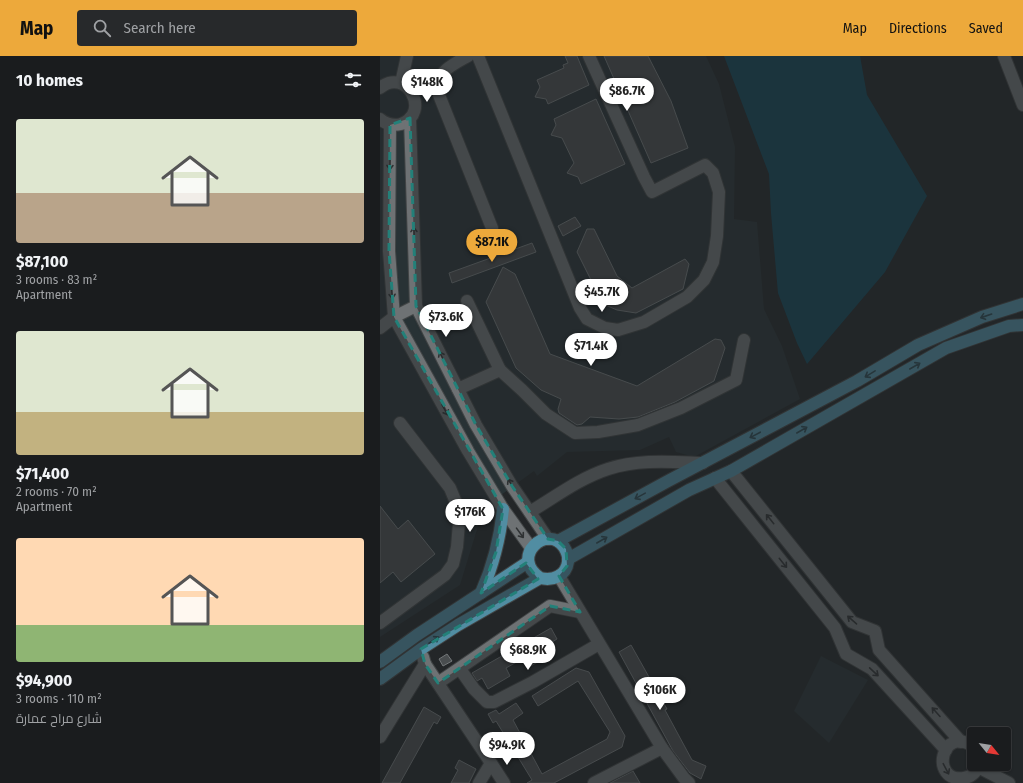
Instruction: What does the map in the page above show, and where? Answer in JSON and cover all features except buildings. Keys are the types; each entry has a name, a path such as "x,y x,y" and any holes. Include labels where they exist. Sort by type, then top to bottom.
{"main road":[{"path":"553,540 566,549 568,560 567,566 564,572 553,579 540,578 534,574 528,562 528,555 531,548 536,543 542,540 553,540 703,463 857,381 918,345 982,317 1023,304"},
{"path":"568,560 689,490 731,471 946,348 1010,326 1023,325"},
{"path":"481,593 496,552 503,509"},
{"path":"380,662 417,635 528,562"},
{"path":"380,679 421,649 458,625 540,578"}],"street":[{"path":"401,84 407,56"},
{"path":"468,56 450,66 441,76 437,87 492,228"},
{"path":"478,56 580,308 587,319 605,328 618,330 644,322 688,297 704,280 713,262 717,236 719,192 712,173 705,165 652,192 589,56"},
{"path":"1004,56 1023,105"},
{"path":"380,86 394,82 401,84 408,87 415,99 414,112 410,118 397,125 385,122 385,250 394,318 468,452 503,509 531,548"},
{"path":"410,118 416,306 480,432 512,486 530,512 553,540"},
{"path":"467,301 500,370 546,414 575,433 598,432 638,425 681,408 736,380 744,340"},
{"path":"380,328 394,318 416,306"},
{"path":"458,389 500,370"},
{"path":"380,623 445,575 453,564 457,547 459,523 457,505 450,488 400,423"},
{"path":"530,512 590,476 608,469 633,463 655,461 703,463"},
{"path":"731,471 852,622 875,631 879,650 961,742"},
{"path":"715,478 835,628 846,654 872,669 946,750"},
{"path":"559,576 662,748 689,783"},
{"path":"438,683 550,606 580,612"},
{"path":"460,669 474,689 487,702 494,702 599,644"},
{"path":"421,649 425,664 504,783"},
{"path":"380,737 425,664"},
{"path":"967,743 961,742 952,744 946,750 942,758 943,764 949,774 954,778 966,778 972,775 975,771"},
{"path":"594,783 662,748"},
{"path":"479,783 491,763"},
{"path":"989,771 1009,783"}],"highlighted area":[{"path":"410,118 416,306 476,425 512,486 548,539 558,541 566,549 567,566 559,576 580,612 550,606 438,683 425,664 421,649 538,579 526,563 481,593 496,552 503,509 394,317 389,251 390,125"}],"shaded area":[{"path":"380,56 706,56 719,84 735,147 734,219 757,222 764,309 782,346 800,399 694,457 676,452 669,437 640,450 567,452 537,476 534,471 497,498 476,517 479,523 460,585 380,637"},
{"path":"724,56 860,56 867,95 927,196 885,272 807,364 797,343 778,293 769,174"},
{"path":"821,656 868,680 829,743 794,711"}]}
